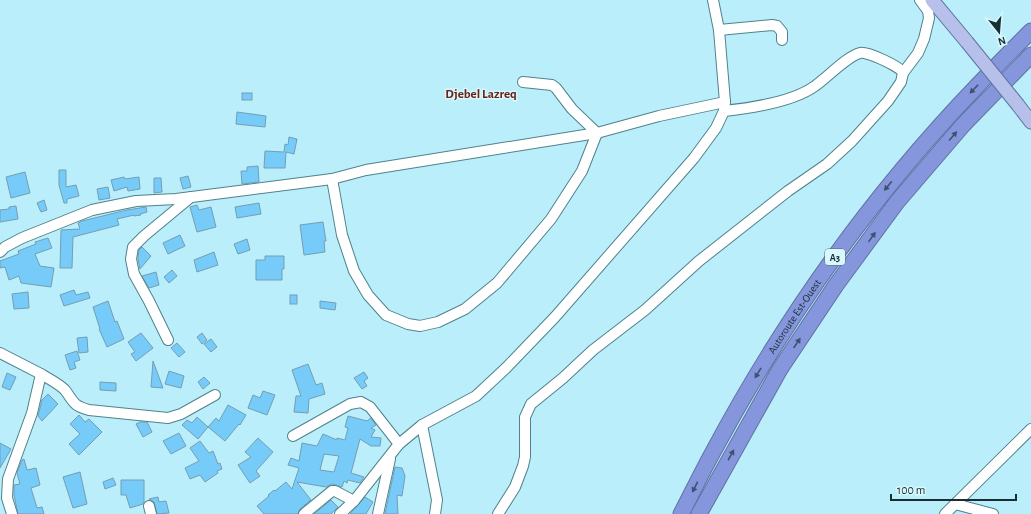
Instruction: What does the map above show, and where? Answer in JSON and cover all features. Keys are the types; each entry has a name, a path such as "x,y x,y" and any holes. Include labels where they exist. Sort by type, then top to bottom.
{"highway":[{"name":"Autoroute Est-Ouest","path":"681,514 712,452 768,358 822,274 887,187 951,114 1031,31"},
{"name":"Autoroute Est-Ouest","path":"699,514 780,369 836,285 902,196 963,125 1031,55"}],"main road":[{"path":"932,0 1031,122"}],"street":[{"path":"340,514 354,501 399,444 422,425 472,399 506,368 555,317 694,158 716,128 725,107 719,30 713,0"},
{"path":"498,514 515,487 523,466 525,457 525,417 532,404 593,350 645,310 700,261 788,191 832,160 852,142 888,101 901,82 903,72 918,53 924,39 929,18 928,11 920,0"},
{"path":"719,30 772,25 777,26 782,32 782,40"},
{"path":"0,252 5,247 22,238 92,210 136,201 176,199 332,179 381,168 597,133 659,116 725,107 751,108 807,91 860,52 867,53 897,66 903,72"},
{"path":"523,82 552,85 572,109 597,133"},
{"path":"332,179 342,235 354,271 368,294 386,315 408,324 420,326 438,322 465,309 497,283 551,219 582,171 597,133"},
{"path":"168,340 134,274 131,259 133,247 191,197"},
{"path":"0,353 55,382 65,391 72,402 79,407 89,410 168,418 181,414 215,395"},
{"path":"12,514 7,498 8,479 32,412 41,374"},
{"path":"294,436 350,404 360,402 370,407 399,444"},
{"path":"422,425 437,500 434,514"},
{"path":"945,514 1031,429"},
{"path":"378,514 385,476 391,455"},
{"path":"304,514 332,491 335,491 354,501"},
{"path":"956,504 993,514"}],"building":[{"path":"242,93 252,93 252,100 242,100"},
{"path":"237,112 266,116 265,127 236,124"},
{"path":"289,137 297,139 294,154 286,152 285,168 264,168 265,151 284,152 285,144 288,145"},
{"path":"258,166 259,182 242,184 241,171 247,171 247,167"},
{"path":"59,170 66,170 66,187 76,185 79,196 67,199 67,203 64,203 59,185"},
{"path":"25,172 30,193 11,198 6,177"},
{"path":"188,176 191,187 183,189 180,178"},
{"path":"124,177 125,179 139,177 140,189 128,191 127,187 114,191 111,180"},
{"path":"154,178 161,178 162,192 154,193"},
{"path":"108,187 110,198 99,200 97,189"},
{"path":"44,200 47,210 41,212 37,203"},
{"path":"259,203 261,214 237,218 235,207"},
{"path":"197,205 199,210 211,207 216,227 197,232 190,207"},
{"path":"16,206 18,219 0,222 0,210 9,209 9,207"},
{"path":"146,207 147,212 140,214 141,215 117,219 119,225 73,237 72,268 60,268 61,230 80,229 78,223 82,221"},
{"path":"323,222 326,241 324,241 325,252 304,255 300,225"},
{"path":"180,235 185,246 168,254 163,243"},
{"path":"48,238 52,248 35,254 40,266 54,268 51,287 21,283 19,276 9,280 5,267 0,268 0,261 19,254 18,251 36,244 35,242"},
{"path":"247,239 250,250 238,254 234,244"},
{"path":"142,247 151,256 140,269 138,259 139,250"},
{"path":"214,252 218,265 197,272 194,260"},
{"path":"265,256 284,256 282,280 256,280 256,260 265,260"},
{"path":"172,270 177,276 169,283 164,277"},
{"path":"156,272 159,285 149,288 142,276"},
{"path":"74,290 76,295 88,292 90,298 64,306 60,295"},
{"path":"28,292 29,308 14,309 12,294"},
{"path":"290,295 297,295 297,304 290,304"},
{"path":"108,301 115,322 117,321 124,339 107,347 99,329 93,307"},
{"path":"320,301 336,303 335,310 320,308"},
{"path":"141,333 153,348 136,361 131,354 135,352 128,342"},
{"path":"202,333 207,340 202,344 197,337"},
{"path":"87,337 88,352 79,353 77,338"},
{"path":"211,339 217,347 211,352 204,344"},
{"path":"177,343 185,352 179,357 171,348"},
{"path":"77,351 80,360 74,362 76,368 70,370 65,355"},
{"path":"153,361 163,388 151,387"},
{"path":"308,364 316,385 322,383 325,394 309,399 308,413 294,412 296,396 301,396 292,370"},
{"path":"169,371 184,376 181,388 165,384"},
{"path":"364,372 368,378 364,381 367,386 362,389 354,378"},
{"path":"7,373 16,377 10,390 2,387"},
{"path":"204,377 210,383 203,389 198,382"},
{"path":"100,382 116,383 116,391 100,390"},
{"path":"263,391 275,395 267,415 248,408 253,395 260,398"},
{"path":"48,394 58,404 42,421 38,416 42,400"},
{"path":"228,405 246,415 240,425 239,424 225,441 208,427 216,418 219,421"},
{"path":"79,415 85,422 89,419 102,432 79,455 69,444 80,434 70,424"},
{"path":"348,416 367,421 371,418 376,425 371,428 375,430 371,437 381,438 380,446 371,446 360,439 351,473 364,477 360,483 348,480 347,483 344,481 342,487 332,484 326,487 297,482 311,500 300,509 298,514 264,514 257,506 269,496 268,495 286,482 292,489 299,468 288,465 291,458 299,461 302,443 317,446 323,434 337,440 337,438 345,440 348,428 345,427","holes":["324,454 339,456 334,472 320,470"]},
{"path":"197,417 208,427 198,439 182,425 187,420 192,423"},
{"path":"140,422 147,422 152,432 143,437 136,424"},
{"path":"179,433 186,446 171,454 163,441"},
{"path":"258,438 273,452 256,471 260,476 250,483 238,465 251,457 245,452"},
{"path":"200,441 209,453 213,451 218,464 220,463 222,469 217,471 218,473 205,482 200,475 190,479 185,468 199,461 190,448"},
{"path":"0,443 11,449 0,468"},
{"path":"24,459 27,470 36,468 40,485 31,488 37,508 42,507 44,514 18,514 14,495 14,485 20,484 17,473 22,460"},
{"path":"395,467 402,468 405,476 402,496 397,495 398,514 385,514"},
{"path":"80,472 87,504 73,508 63,477"},
{"path":"113,478 116,485 105,489 103,482"},
{"path":"121,480 144,480 143,504 130,508 126,495 121,495"},
{"path":"158,497 159,502 166,501 169,513 157,514 154,502 149,499"},
{"path":"365,497 373,502 366,514 350,514"},
{"path":"331,500 338,507 331,514 314,514"}],"district":[{"name":"Djebel Lazreq","path":"481,93"}]}
